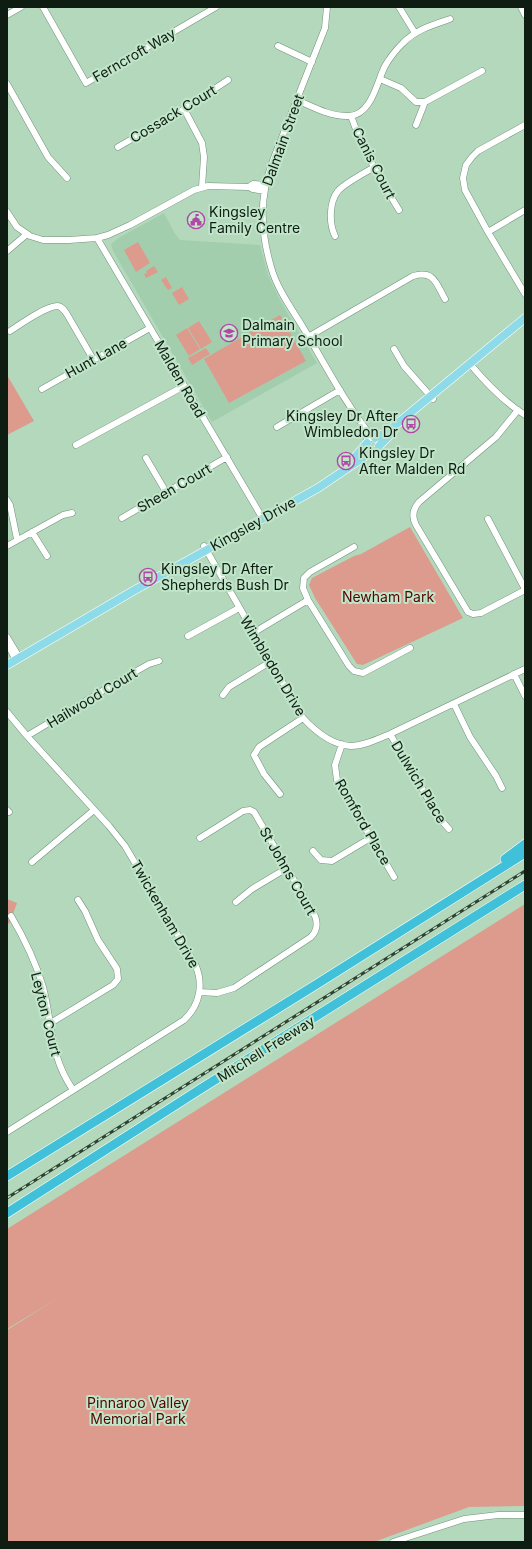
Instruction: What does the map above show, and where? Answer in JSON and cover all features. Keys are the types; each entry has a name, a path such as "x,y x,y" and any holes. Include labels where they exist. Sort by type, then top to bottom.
{"highway":[{"path":"456,896 525,844"},
{"name":"Mitchell Freeway","path":"7,1176 525,853"},
{"name":"Mitchell Freeway","path":"7,1213 202,1088 410,959 525,885"},
{"path":"491,906 525,892"}],"main road":[{"name":"Kingsley Drive","path":"471,366 525,318"},
{"name":"Kingsley Drive","path":"7,665 15,657 262,517 342,468 372,443 389,435 432,398 525,323"}],"street":[{"path":"7,15 22,7"},
{"name":"Ferncroft Way","path":"43,7 86,83 216,7"},
{"name":"Dalmain Street","path":"327,7 325,28 276,153 266,184 264,191 263,222 266,247 272,269 280,289 372,443"},
{"path":"399,7 415,33"},
{"path":"521,7 525,15"},
{"path":"297,100 335,115 351,116 362,110 373,96 385,67 402,44 420,30 450,19"},
{"path":"278,46 312,62"},
{"path":"380,80 401,88 416,102 425,102 482,71"},
{"name":"Cossack Court","path":"118,147 184,109 228,80"},
{"path":"7,84 48,156 67,178"},
{"path":"416,125 425,102"},
{"path":"184,109 202,143 204,157 202,187"},
{"name":"Canis Court","path":"351,116 360,141 373,168 399,210"},
{"path":"525,125 478,151 472,157 464,171 463,178 465,190 525,294"},
{"path":"335,236 331,228 331,216 333,200 338,190 373,168"},
{"path":"249,187 253,184 266,184"},
{"path":"7,212 17,227 27,234 43,240 97,238 108,235 130,225 202,187 249,187 264,191"},
{"path":"488,232 525,210"},
{"path":"7,251 27,234"},
{"name":"Malden Road","path":"97,238 262,517"},
{"path":"308,337 413,276 422,274 428,275 435,280 445,299"},
{"path":"10,331 47,309 58,306 64,309 93,359"},
{"name":"Hunt Lane","path":"42,389 150,328"},
{"path":"394,349 404,366 432,398"},
{"path":"471,366 492,387 525,415"},
{"path":"76,445 184,386"},
{"path":"277,427 340,390"},
{"path":"488,519 525,590 481,613 473,614 468,612 416,525 413,518 414,509 419,502 496,437 518,410"},
{"name":"Sheen Court","path":"122,518 227,457"},
{"path":"146,458 166,492"},
{"path":"7,500 10,506 17,539"},
{"path":"7,546 17,539 63,515 72,513"},
{"path":"32,532 47,556"},
{"name":"Wimbledon Drive","path":"205,548 302,718 321,735 334,742 351,746 371,742 454,704 525,669"},
{"path":"354,548 310,572 304,578 303,588 308,600 349,666 354,671 363,673 410,648"},
{"path":"253,633 308,600"},
{"path":"188,636 239,608"},
{"path":"7,637 15,657"},
{"path":"7,643 15,657"},
{"name":"Hailwood Court","path":"27,736 124,678 150,664 159,661"},
{"path":"223,695 229,687 270,662"},
{"path":"514,674 525,696"},
{"path":"454,704 473,742 496,776 502,788"},
{"name":"Twickenham Drive","path":"7,712 128,850 196,968 200,981 200,992"},
{"path":"280,794 264,774 254,755 259,747 302,718"},
{"name":"Dulwich Place","path":"390,734 440,819 448,829"},
{"name":"Romford Place","path":"342,744 335,766 337,780 394,876"},
{"path":"32,862 94,810"},
{"name":"St Johns Court","path":"200,838 244,811 250,810 255,814 316,918 317,926 314,933 308,939 234,988 217,993 200,992"},
{"path":"313,851 321,860 332,861 372,837"},
{"path":"236,902 252,889 287,868"},
{"path":"49,1024 114,985 118,979 116,969 98,940 85,911 78,900"},
{"name":"Leyton Court","path":"11,916 19,930 40,979 57,1060 72,1090"},
{"path":"7,1132 184,1020 194,1007 200,992"},
{"path":"393,1542 464,1519 498,1515 525,1515"}],"shaded area":[{"name":"Dalmain Primary School","path":"164,213 180,240 260,245 268,275 281,302 317,363 212,422 113,251 111,244 120,237"}],"green space":[{"path":"138,242 150,263 136,272 124,250"},
{"path":"154,266 158,272 146,278 144,274 147,273 146,271"},
{"path":"166,277 172,288 168,290 161,280"},
{"path":"182,287 189,299 179,305 172,293"},
{"path":"280,315 306,361 229,403 204,359"},
{"path":"199,321 212,342 201,349 188,328"},
{"path":"187,328 200,349 189,356 176,335"},
{"path":"206,348 210,354 192,365 188,358"},
{"path":"7,375 34,421 7,435"},
{"name":"Newham Park","path":"410,527 463,618 363,665 357,664 315,598 309,585 312,578 354,556 361,554"},
{"path":"7,899 17,903 10,922 7,925"},
{"name":"Pinnaroo Valley Memorial Park","path":"525,904 525,1506 469,1507 374,1542 7,1542 7,1330 60,1297 7,1329 7,1229"}],"railway":[{"path":"7,1198 525,871"}],"place":[{"name":"Kingsley Family Centre","path":"196,220"},
{"name":"Dalmain Primary School","path":"229,333"},
{"name":"Kingsley Dr After Wimbledon Dr","path":"411,424"},
{"name":"Kingsley Dr After Malden Rd","path":"346,461"},
{"name":"Kingsley Dr After Shepherds Bush Dr","path":"148,577"}]}
